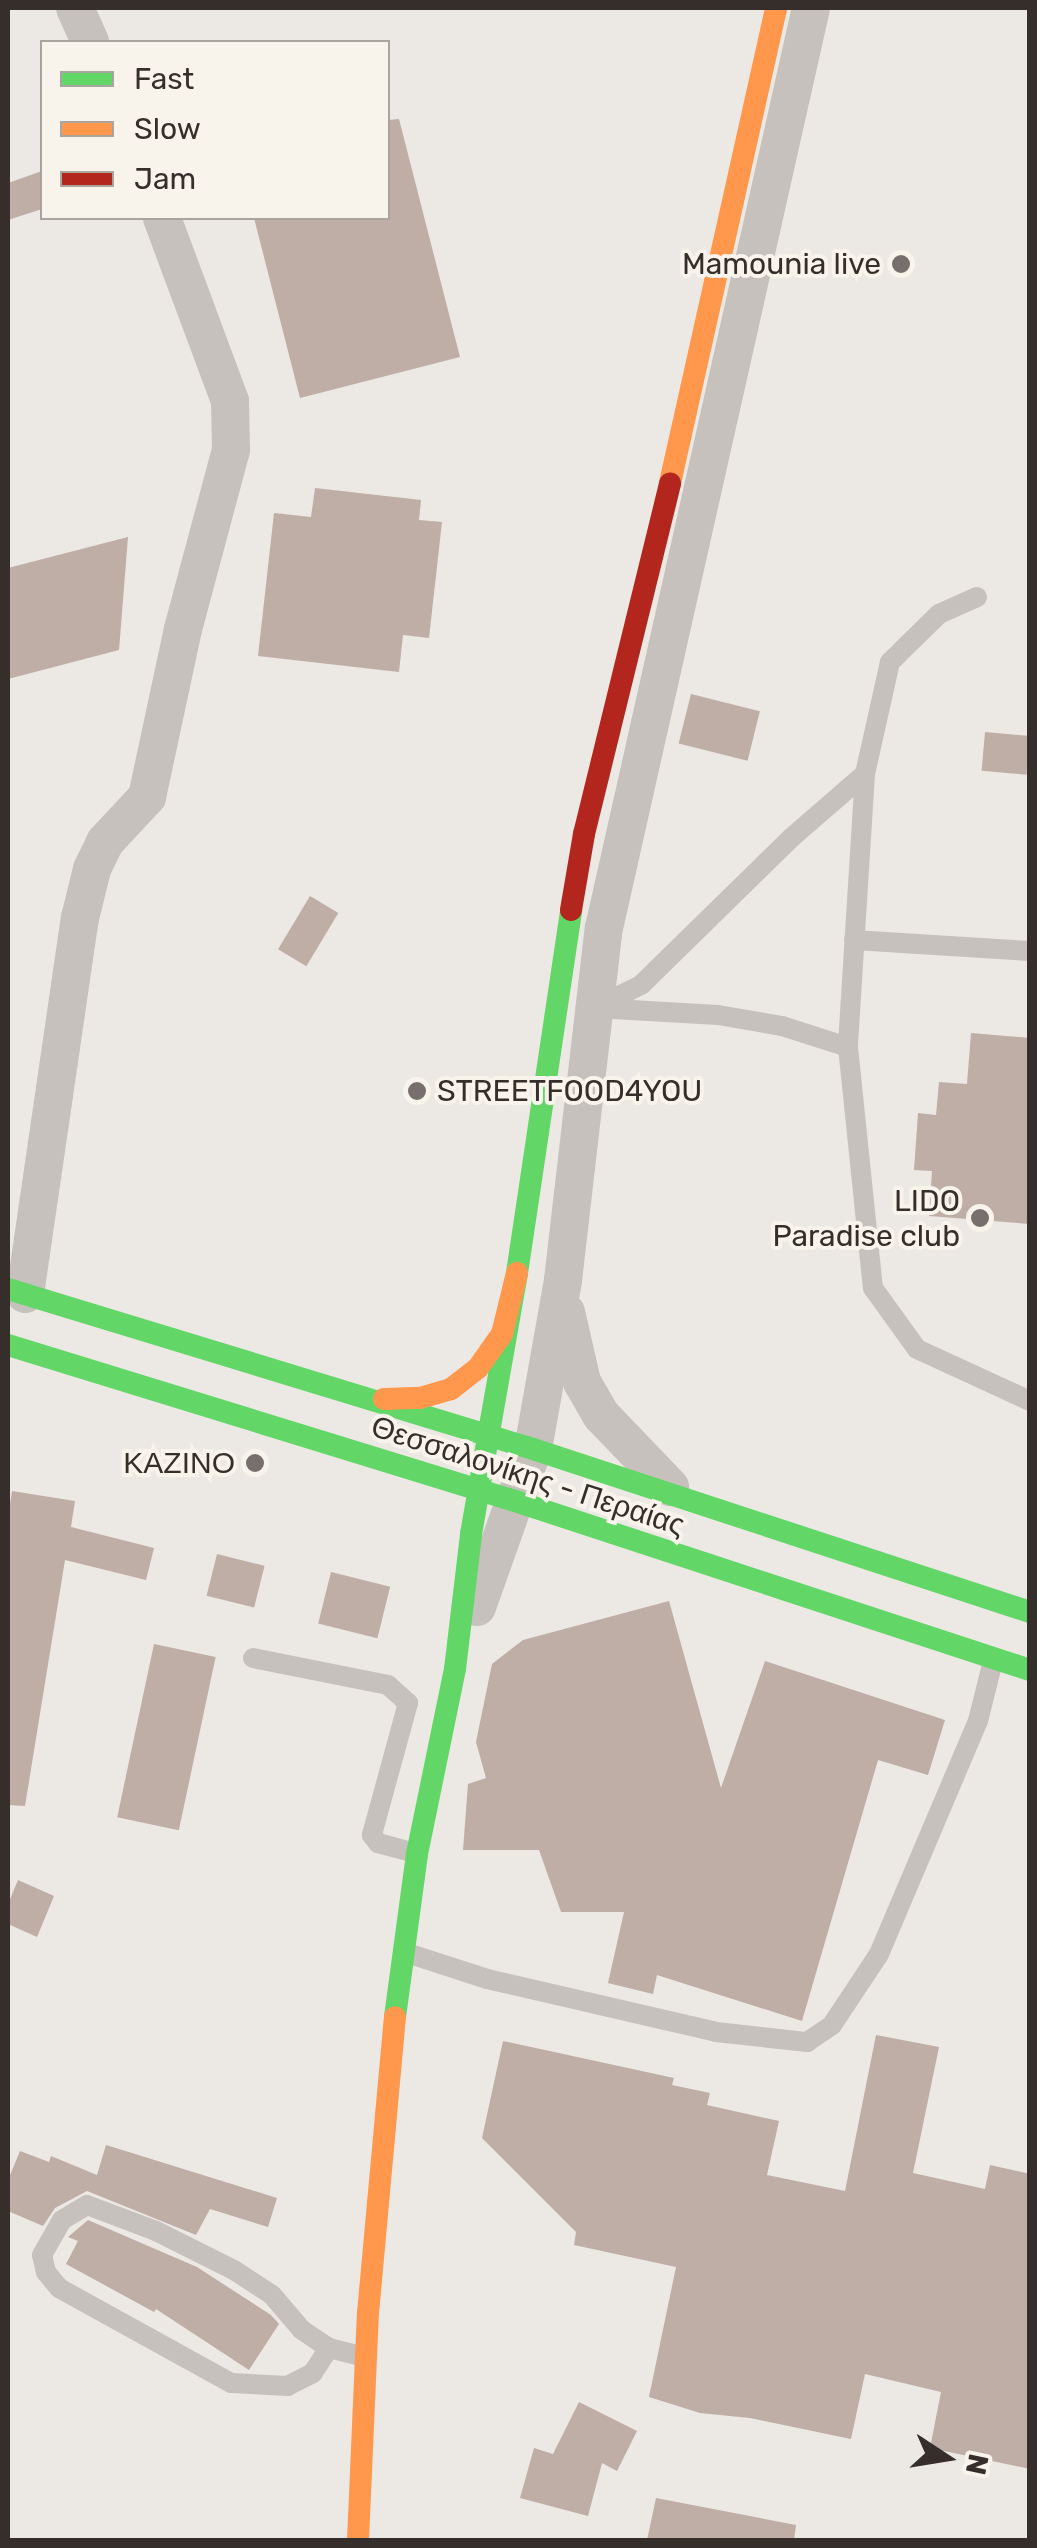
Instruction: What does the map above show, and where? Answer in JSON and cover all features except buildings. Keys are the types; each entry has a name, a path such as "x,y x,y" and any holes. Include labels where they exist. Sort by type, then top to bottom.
{"street":[{"path":"75,8 89,40"},
{"path":"358,2540 366,2357 416,1854 455,1669 478,1491 518,1273 558,984 584,834 677,457 776,8"},
{"path":"455,1669 533,1448 563,1280 604,928 812,8"},
{"path":"16,1292 84,902 105,842 147,797 179,645 231,450 230,401 163,220"},
{"path":"371,1399 420,1398 451,1389 478,1368 502,1334 518,1273"},
{"path":"563,1280 569,1337 582,1382 620,1439 686,1502"},
{"name":"Θεσσαλονίκης - Περαίας","path":"16,1292 533,1448 686,1502 1030,1612"},
{"name":"Θεσσαλονίκης - Περαίας","path":"8,1345 515,1502 1030,1670"}],"lane":[{"path":"977,597 940,614 890,662 865,774 848,1046 872,1288 917,1349 1030,1402"},
{"path":"594,1008 641,985 791,838 865,774"},
{"path":"854,940 1030,951"},
{"path":"594,1008 718,1015 782,1026 848,1046"},
{"path":"253,1658 388,1685 408,1702 372,1834 378,1843 416,1854"},
{"path":"404,1952 487,1979 716,2032 807,2042 832,2025 879,1954 978,1722 993,1659"},
{"path":"329,2348 313,2373 288,2386 231,2384 59,2288 46,2272 42,2255 48,2238 62,2220 87,2205 111,2213 234,2270 272,2296 302,2330 329,2348 366,2357"}],"traffic: fast":[{"path":"395,2017 417,1854 455,1669 471,1534 517,1273 571,910"},
{"path":"8,1289 533,1449 1030,1612"},
{"path":"8,1345 515,1501 1030,1670"}],"traffic: slow":[{"path":"670,483 776,8"},
{"path":"384,1399 420,1398 451,1389 478,1368 502,1334 517,1273"},
{"path":"358,2540 368,2313 395,2017"}],"traffic: jam":[{"path":"571,910 584,834 670,483"}],"place":[{"name":"Mamounia live","path":"901,264"},
{"name":"STREETFOOD4YOU","path":"417,1091"},
{"name":"LIDO Paradise club","path":"980,1218"},
{"name":"ΚΑΖΙΝΟ","path":"255,1463"}]}
